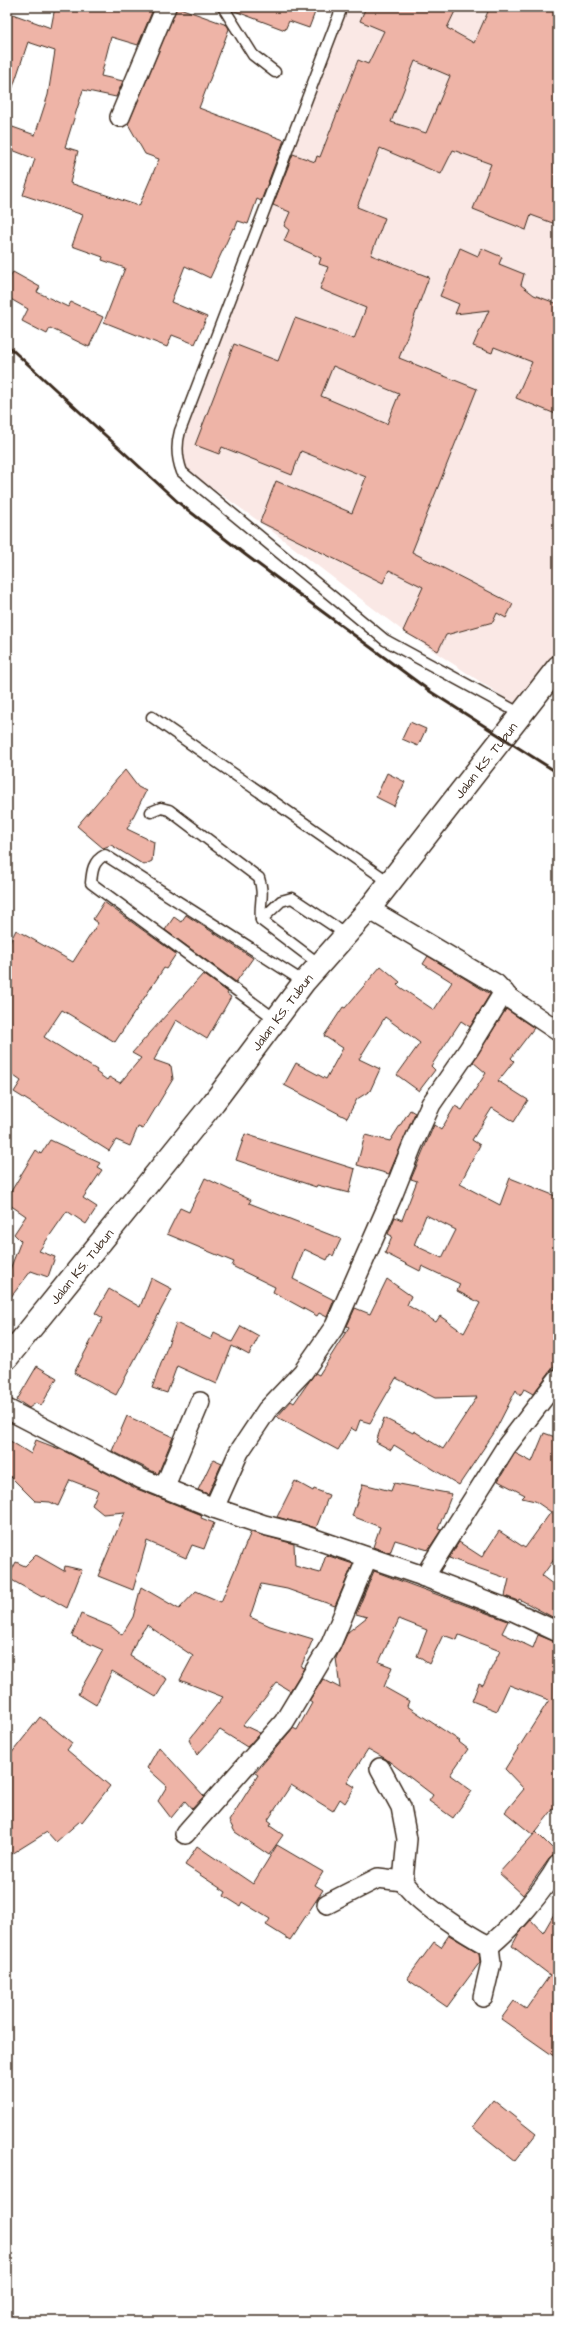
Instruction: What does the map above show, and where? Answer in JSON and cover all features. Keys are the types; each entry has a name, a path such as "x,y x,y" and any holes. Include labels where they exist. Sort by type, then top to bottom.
{"main road":[{"name":"Jalan KS. Tubun","path":"7,1358 214,1102 304,982 369,909 558,667"}],"street":[{"path":"120,117 166,7"},
{"path":"369,909 496,984 504,992 558,1031"},
{"path":"214,1508 239,1452 267,1410 303,1372 335,1326 431,1104 469,1049 504,992"},
{"path":"424,1577 506,1446 558,1379"},
{"path":"164,1488 200,1402"},
{"path":"7,1409 142,1479 164,1488 264,1526 300,1534 424,1577 513,1612 558,1632"},
{"path":"185,1834 284,1722 331,1644 367,1558"},
{"path":"380,1768 401,1807 407,1839 403,1881"},
{"path":"489,1946 502,1936 551,1878 558,1865"},
{"path":"327,1904 378,1878 403,1881 420,1900 474,1938 489,1946"},
{"path":"483,1997 491,1963 489,1946"}],"lane":[{"path":"223,7 253,55 275,72"},
{"path":"342,7 180,431 177,451 180,467 182,472 385,640 521,714"},
{"path":"152,717 389,882"},
{"path":"151,812 160,808 169,810 259,878 264,892 260,908 261,920 319,964"},
{"path":"275,1020 91,883 92,870 98,858 105,855 304,982"},
{"path":"261,920 281,901 292,898 346,934"}],"shaded area":[{"path":"345,7 558,7 558,658 525,711 403,631 260,522 181,466 181,430"}],"building":[{"path":"55,7 154,7 138,45 111,37 101,76 123,81 116,97 83,90 65,147 78,151 70,183 139,206 159,159 145,154 128,124 177,7 227,25 229,29 199,108 284,140 261,201 257,199 248,224 238,221 235,229 233,228 210,278 185,266 171,302 207,317 195,344 172,335 167,347 104,322 125,268 102,260 103,257 72,246 83,215 23,195 35,159 7,148 7,125 35,135 48,95 55,51 28,42 10,96 7,96 7,12 51,28"},
{"path":"231,7 317,7 309,28 289,21 285,30 232,10"},
{"path":"366,7 457,7 447,28 474,43 490,7 543,7 558,12 558,225 531,215 526,230 473,209 491,164 453,150 441,174 380,148 357,207 385,218 371,255 429,277 399,358 477,389 412,552 513,604 506,618 497,613 493,622 446,635 438,651 403,631 423,587 389,570 383,583 260,522 276,481 352,513 366,477 301,451 292,475 222,447 219,454 195,445 234,344 278,361 295,318 354,339 366,308 320,289 328,267 319,264 321,258 284,241 289,230 284,226 290,212 273,205 293,154 315,162 317,156 320,157 358,60 368,64 384,31 360,21","holes":["415,61 450,76 426,133 391,122","333,366 399,394 387,424 321,396"]},
{"path":"460,248 478,256 481,248 502,257 499,264 524,274 521,285 534,295 558,304 558,415 516,398 532,362 494,347 492,353 473,346 489,310 455,314 459,304 440,296"},
{"path":"13,272 40,287 37,292 68,307 71,302 103,317 89,347 50,328 47,334 22,321 28,309 7,297 7,282"},
{"path":"410,722 426,729 418,746 402,739"},
{"path":"125,770 138,787 146,791 127,829 154,842 152,861 144,865 111,845 103,848 77,826"},
{"path":"387,773 405,782 394,806 376,797"},
{"path":"104,902 176,954 166,969 164,968 115,1042 62,1010 44,1037 97,1070 96,1072 107,1080 109,1077 120,1083 141,1058 132,1053 203,974 228,992 227,994 231,997 207,1039 176,1020 154,1060 171,1066 173,1079 143,1129 138,1127 130,1146 116,1140 109,1151 14,1092 21,1081 7,1071 7,948 16,930 73,962 98,923 93,919"},
{"path":"186,915 253,958 236,982 165,930 174,917 181,922"},
{"path":"428,956 490,994 470,1027 461,1021 431,1066 435,1070 419,1091 397,1075 420,1043 385,1017 359,1059 380,1069 370,1091 357,1099 347,1118 284,1085 296,1063 326,1079 343,1048 324,1036 343,1007 345,1008 381,966 400,982 397,985 434,1010 452,982 423,964"},
{"path":"506,1009 534,1028 511,1058 514,1061 498,1081 528,1100 514,1122 492,1108 472,1140 480,1145 460,1184 500,1205 510,1178 558,1197 558,1361 533,1394 524,1389 520,1396 516,1390 494,1433 459,1485 394,1445 391,1450 376,1442 384,1418 413,1433 414,1431 443,1449 477,1397 435,1398 396,1378 370,1423 360,1420 356,1431 351,1428 338,1450 277,1417 291,1401 294,1403 315,1373 319,1375 349,1327 347,1326 355,1308 370,1314 387,1279 411,1296 407,1305 436,1322 440,1316 464,1333 480,1303 457,1291 460,1284 422,1266 420,1271 385,1253 392,1236 388,1234 395,1217 402,1220 417,1181 411,1179 434,1125 441,1130 455,1106 462,1110 486,1073 473,1062","holes":["426,1215 456,1230 442,1258 414,1245"]},
{"path":"410,1110 415,1113 389,1174 357,1165 365,1135 390,1141"},
{"path":"245,1134 355,1169 349,1193 317,1185 316,1187 236,1160"},
{"path":"50,1140 100,1163 97,1167 102,1170 83,1198 97,1207 86,1224 67,1211 39,1251 55,1257 48,1277 31,1271 7,1302 7,1277 21,1241 14,1234 26,1216 7,1203 7,1198 36,1150 41,1154"},
{"path":"205,1178 251,1200 249,1203 341,1239 333,1256 330,1254 327,1260 304,1249 293,1279 334,1300 327,1317 319,1313 317,1316 273,1292 275,1287 232,1266 234,1262 167,1234 180,1208 189,1212"},
{"path":"151,1278 172,1289 116,1395 74,1373 103,1318 95,1313 109,1289 140,1307"},
{"path":"176,1323 211,1340 214,1333 232,1342 241,1326 259,1336 249,1355 232,1346 217,1384 177,1366 167,1393 152,1388"},
{"path":"37,1366 57,1378 41,1406 36,1403 29,1408 17,1400"},
{"path":"127,1416 173,1437 158,1474 112,1451"},
{"path":"544,1433 558,1438 558,1554 542,1576 558,1588 558,1620 519,1599 518,1601 505,1596 509,1579 449,1558 459,1542 482,1557 499,1531 525,1548 551,1512 535,1501 522,1498 525,1495 498,1481 515,1453 532,1462"},
{"path":"7,1439 31,1454 36,1440 62,1450 137,1489 202,1515 201,1518 214,1523 204,1549 192,1545 186,1558 147,1541 133,1590 98,1576 125,1512 103,1514 92,1505 98,1491 70,1480 58,1506 50,1502 35,1501 7,1473"},
{"path":"213,1459 222,1463 208,1494 198,1490"},
{"path":"295,1481 313,1491 314,1489 329,1495 316,1528 277,1517"},
{"path":"394,1483 452,1494 438,1529 441,1530 428,1550 395,1540 390,1553 373,1547 380,1527 352,1516 363,1484 391,1491"},
{"path":"251,1532 294,1544 295,1566 320,1573 326,1555 353,1564 335,1606 287,1589 261,1584 250,1617 270,1626 313,1639 301,1667 304,1668 290,1691 277,1683 243,1725 260,1733 247,1747 220,1730 197,1755 189,1740 223,1697 180,1680 193,1656 147,1625 137,1639 130,1656 167,1679 156,1697 112,1671 96,1705 78,1694 103,1650 72,1636 81,1614 112,1627 122,1635 133,1617 141,1587 179,1609 196,1591 221,1602"},
{"path":"36,1555 64,1571 65,1566 82,1570 67,1608 44,1595 42,1597 8,1578 16,1562 25,1566"},
{"path":"374,1571 508,1621 502,1633 533,1648 538,1635 558,1643 558,1803 533,1835 505,1812 524,1789 505,1769 549,1700 509,1685 497,1711 472,1701 479,1683 483,1685 500,1651 459,1635 457,1640 443,1635 429,1664 417,1656 427,1630 399,1619 379,1662 392,1667 384,1687 409,1701 407,1706 460,1741 459,1742 468,1749 450,1775 472,1791 453,1818 429,1801 433,1795 386,1759 368,1749 347,1782 355,1787 345,1803 340,1799 333,1811 291,1785 268,1820 272,1823 270,1826 283,1835 269,1855 235,1832 229,1821 258,1775 255,1773 293,1728 297,1730 312,1703 309,1701 323,1679 340,1688 336,1658 348,1632 367,1617 356,1614"},
{"path":"40,1717 72,1743 67,1750 110,1786 82,1822 80,1821 56,1842 47,1832 7,1857 7,1759"},
{"path":"159,1747 204,1796 192,1809 185,1801 171,1818 158,1801 167,1786 147,1768"},
{"path":"536,1832 558,1854 549,1859 523,1895 499,1873"},
{"path":"277,1845 323,1872 315,1885 323,1890 290,1940 266,1925 270,1919 242,1902 240,1906 224,1896 226,1892 185,1865 197,1846 253,1884"},
{"path":"558,1907 558,2059 501,2019 514,2001 526,2009 550,1975 512,1946 519,1933 531,1920 543,1933"},
{"path":"449,1935 479,1953 480,1962 447,2007 407,1979 434,1942 441,1947"},
{"path":"493,2100 536,2134 515,2161 472,2127"}],"railway":[{"path":"7,345 179,503 247,556 431,692 558,773"}]}
